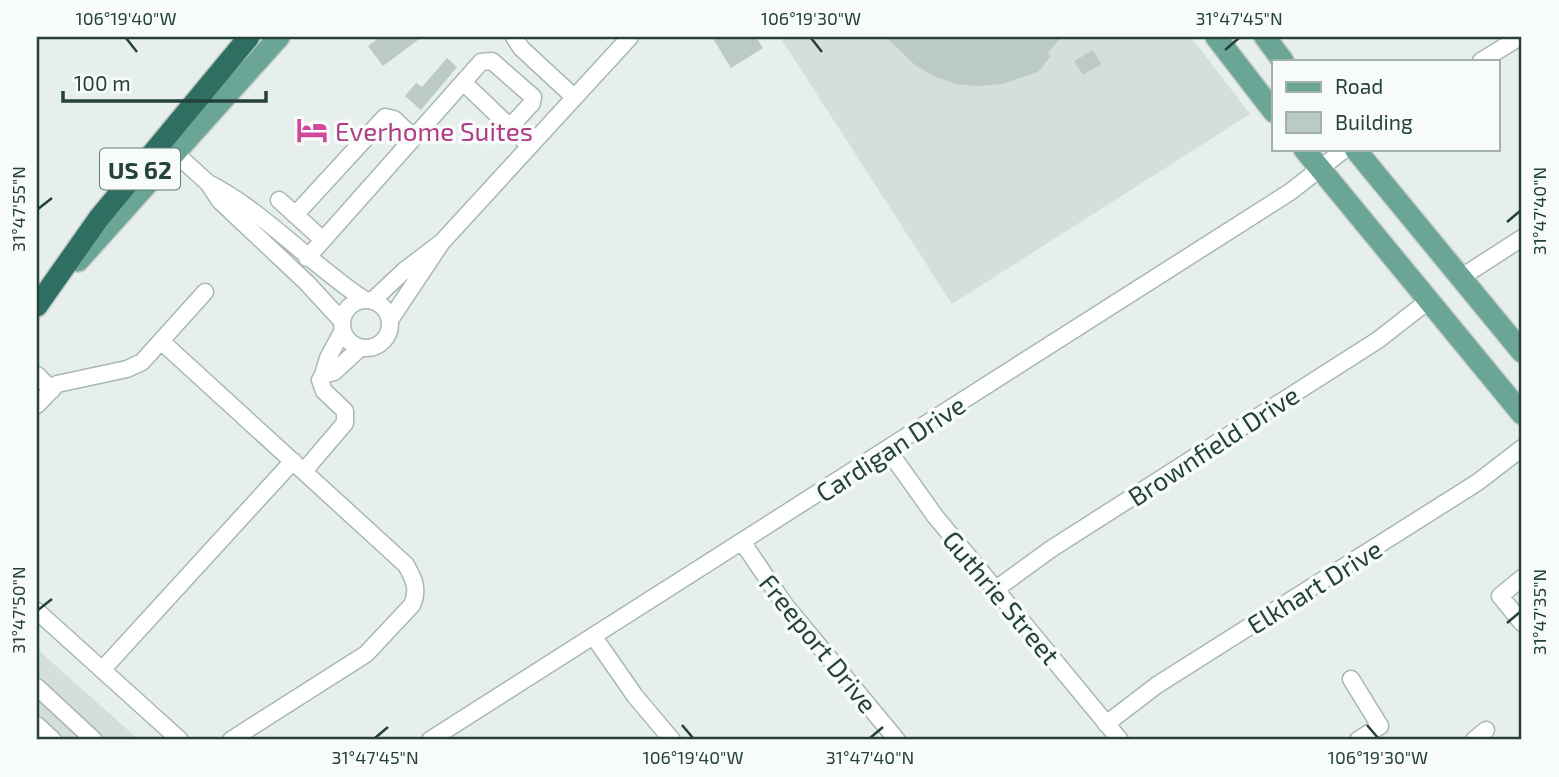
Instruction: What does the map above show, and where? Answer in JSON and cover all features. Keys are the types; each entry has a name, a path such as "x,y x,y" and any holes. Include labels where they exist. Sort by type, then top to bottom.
{"highway":[{"name":"US 62","path":"37,306 99,218 248,37"}],"main road":[{"path":"37,306 279,37"},
{"path":"1216,37 1272,109"},
{"path":"1265,37 1282,60"},
{"path":"1305,150 1522,414"},
{"path":"1356,150 1522,352"}],"street":[{"path":"174,152 208,183 220,201 307,283 342,326 352,345 360,348 377,346 388,335 390,320 442,243 630,37"},
{"path":"1483,60 1520,37"},
{"path":"516,38 522,48 574,97"},
{"path":"307,258 481,62 492,61 533,97 532,103 510,127"},
{"path":"463,82 530,146"},
{"path":"295,215 384,117 394,119 414,138"},
{"name":"Cardigan Drive","path":"430,740 1290,192 1344,150"},
{"path":"208,183 229,193 307,258 369,301 383,306 390,320"},
{"path":"279,200 323,240"},
{"path":"1460,278 1522,238"},
{"path":"102,670 299,466 345,423 345,411 324,391 320,380 348,308 369,301 442,243"},
{"path":"37,375 42,396 57,384 142,362 205,292"},
{"name":"Brownfield Drive","path":"996,589 1051,549 1378,340 1428,301"},
{"path":"161,341 406,565 412,575 417,595 412,605 366,654 231,740"},
{"path":"323,375 334,372 360,348"},
{"name":"Elkhart Drive","path":"1106,724 1157,685 1478,482 1522,448"},
{"name":"Guthrie Street","path":"888,450 934,516 1120,740"},
{"name":"Freeport Drive","path":"743,543 785,604 897,740"},
{"path":"1522,578 1500,596 1522,623"},
{"path":"37,611 180,740"},
{"path":"594,637 635,696 672,740"},
{"path":"1351,680 1380,726 1359,740"},
{"path":"37,687 94,740"},
{"path":"37,726 53,740"}],"shaded area":[{"path":"780,37 1191,37 1250,114 952,304"},
{"path":"37,649 139,740 37,740"}],"building":[{"path":"380,37 422,37 383,66 368,46"},
{"path":"712,37 756,37 763,48 731,68"},
{"path":"886,37 1062,37 1047,53 1051,56 1038,72 1002,84 976,86 956,84 933,76 915,65"},
{"path":"1093,50 1101,64 1083,75 1074,61"},
{"path":"447,58 457,67 421,110 405,96 416,83 422,87"}],"place":[{"name":"Everhome Suites","path":"312,130"}]}
